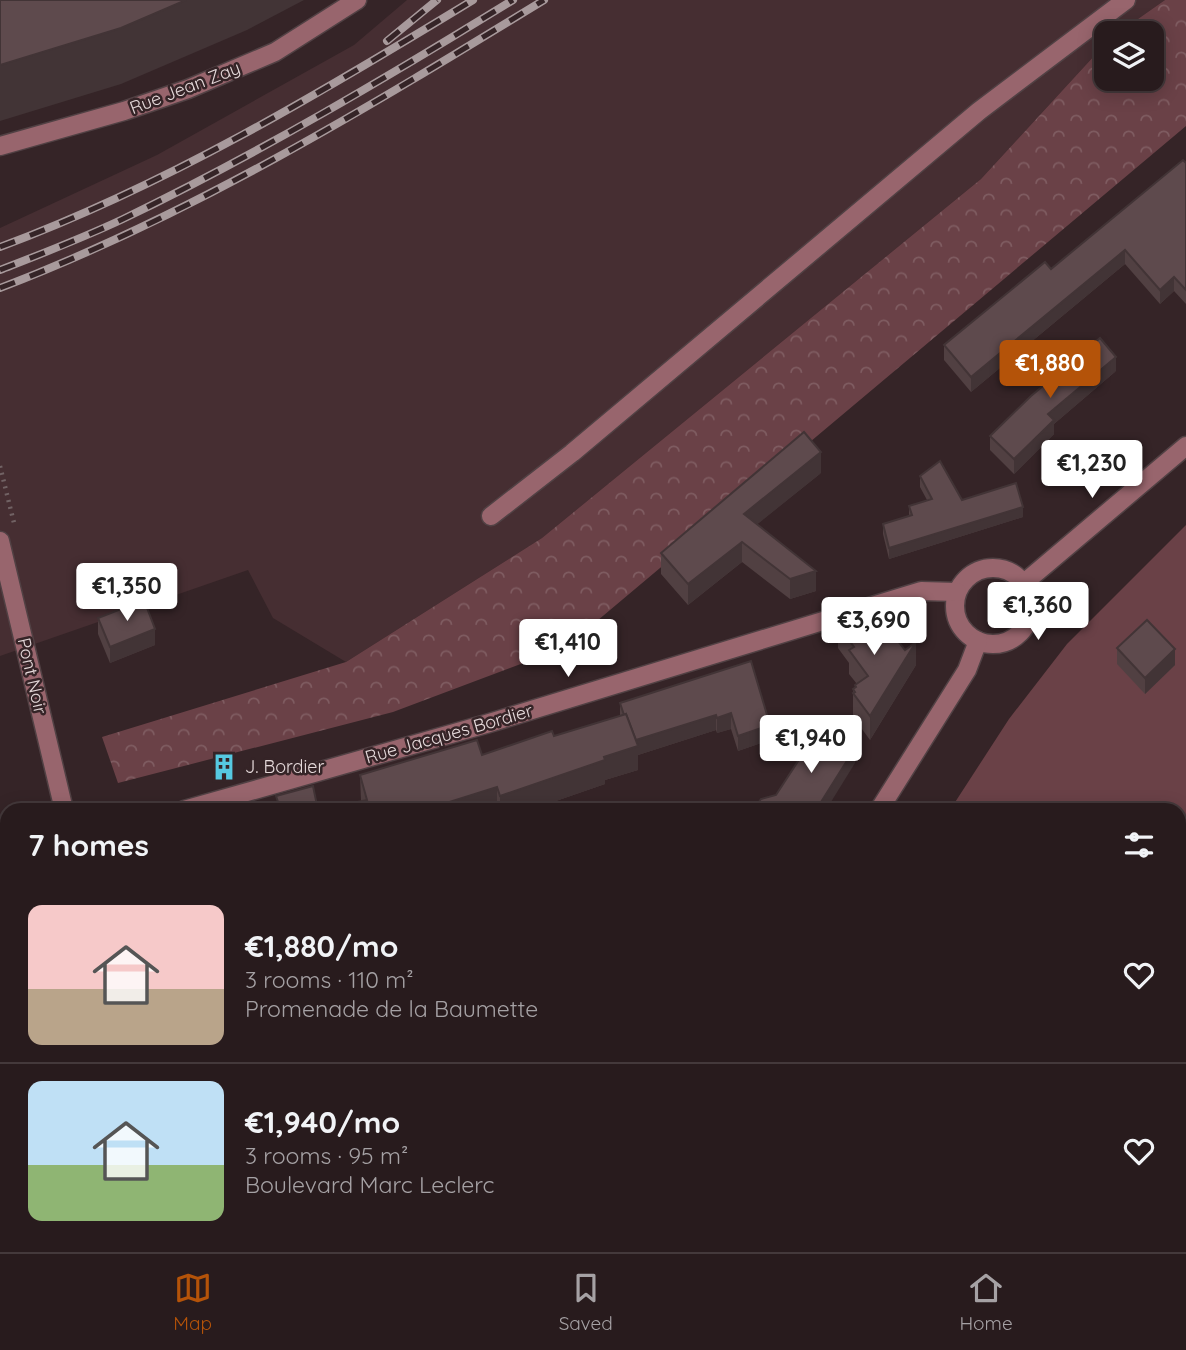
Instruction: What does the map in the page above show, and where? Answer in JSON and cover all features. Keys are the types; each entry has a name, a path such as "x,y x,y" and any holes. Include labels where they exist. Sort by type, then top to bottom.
{"street":[{"name":"Rue Jean Zay","path":"0,146 124,111 188,89 275,52 357,0"},
{"path":"491,516 572,453 979,111 1126,0"},
{"path":"1024,583 1186,446"},
{"name":"Pont Noir","path":"0,541 62,803"},
{"path":"988,568 1008,571 1024,583 1031,605 1029,620 1021,633 1000,643 978,641 966,633 957,621 954,607 957,592 969,576 988,568"},
{"name":"Rue Jacques Bordier","path":"209,803 486,724 920,591 957,592"},
{"path":"883,803 967,670 978,641"}],"shaded area":[{"path":"407,0 1165,0 1135,21 1094,21 1094,56 981,179 542,538 346,662 273,618 248,570 0,656 0,228 157,155 354,45"}],"green space":[{"path":"1165,0 1186,0 1186,126 566,647 393,712 118,783 102,737 346,662 542,538 981,179 1094,56 1094,91 1164,91 1164,21 1135,21"},
{"path":"1186,525 1186,803 955,803 1009,719 1067,644"}],"building":[{"path":"0,0 186,0 121,28 0,65"},
{"path":"1183,160 1186,163 1186,290 1174,277 1160,290 1125,250 971,377 944,345 1045,262 1051,269"},
{"path":"1100,338 1116,357 1048,414 1054,420 1014,459 990,436 1031,396"},
{"path":"804,432 821,452 744,514 816,571 790,579 742,542 688,584 661,553"},
{"path":"940,461 962,500 1016,483 1023,507 889,548 883,524 912,515 909,506 932,499 920,476"},
{"path":"144,600 155,629 110,647 98,618"},
{"path":"876,613 905,650 916,642 870,716 853,693 855,685 868,676 849,650 854,647 838,625"},
{"path":"1147,620 1175,649 1145,678 1117,648"},
{"path":"751,661 770,725 738,736 731,713 717,718 716,715 636,740 620,703"},
{"path":"626,714 638,746 500,796 497,787 446,803 353,803 367,800 360,775 477,740 482,755 552,731 554,736"},
{"path":"821,726 855,748 820,803 758,803 761,799 776,795"},
{"path":"313,786 317,803 278,803 276,796"}],"railway":[{"path":"387,41 437,0"},
{"path":"0,247 62,222 183,166 359,69 473,0"},
{"path":"0,270 108,226 223,168 369,86 513,0"},
{"path":"0,288 71,259 210,193 346,119 544,0"}],"place":[{"name":"J. Bordier","path":"224,767"}]}
